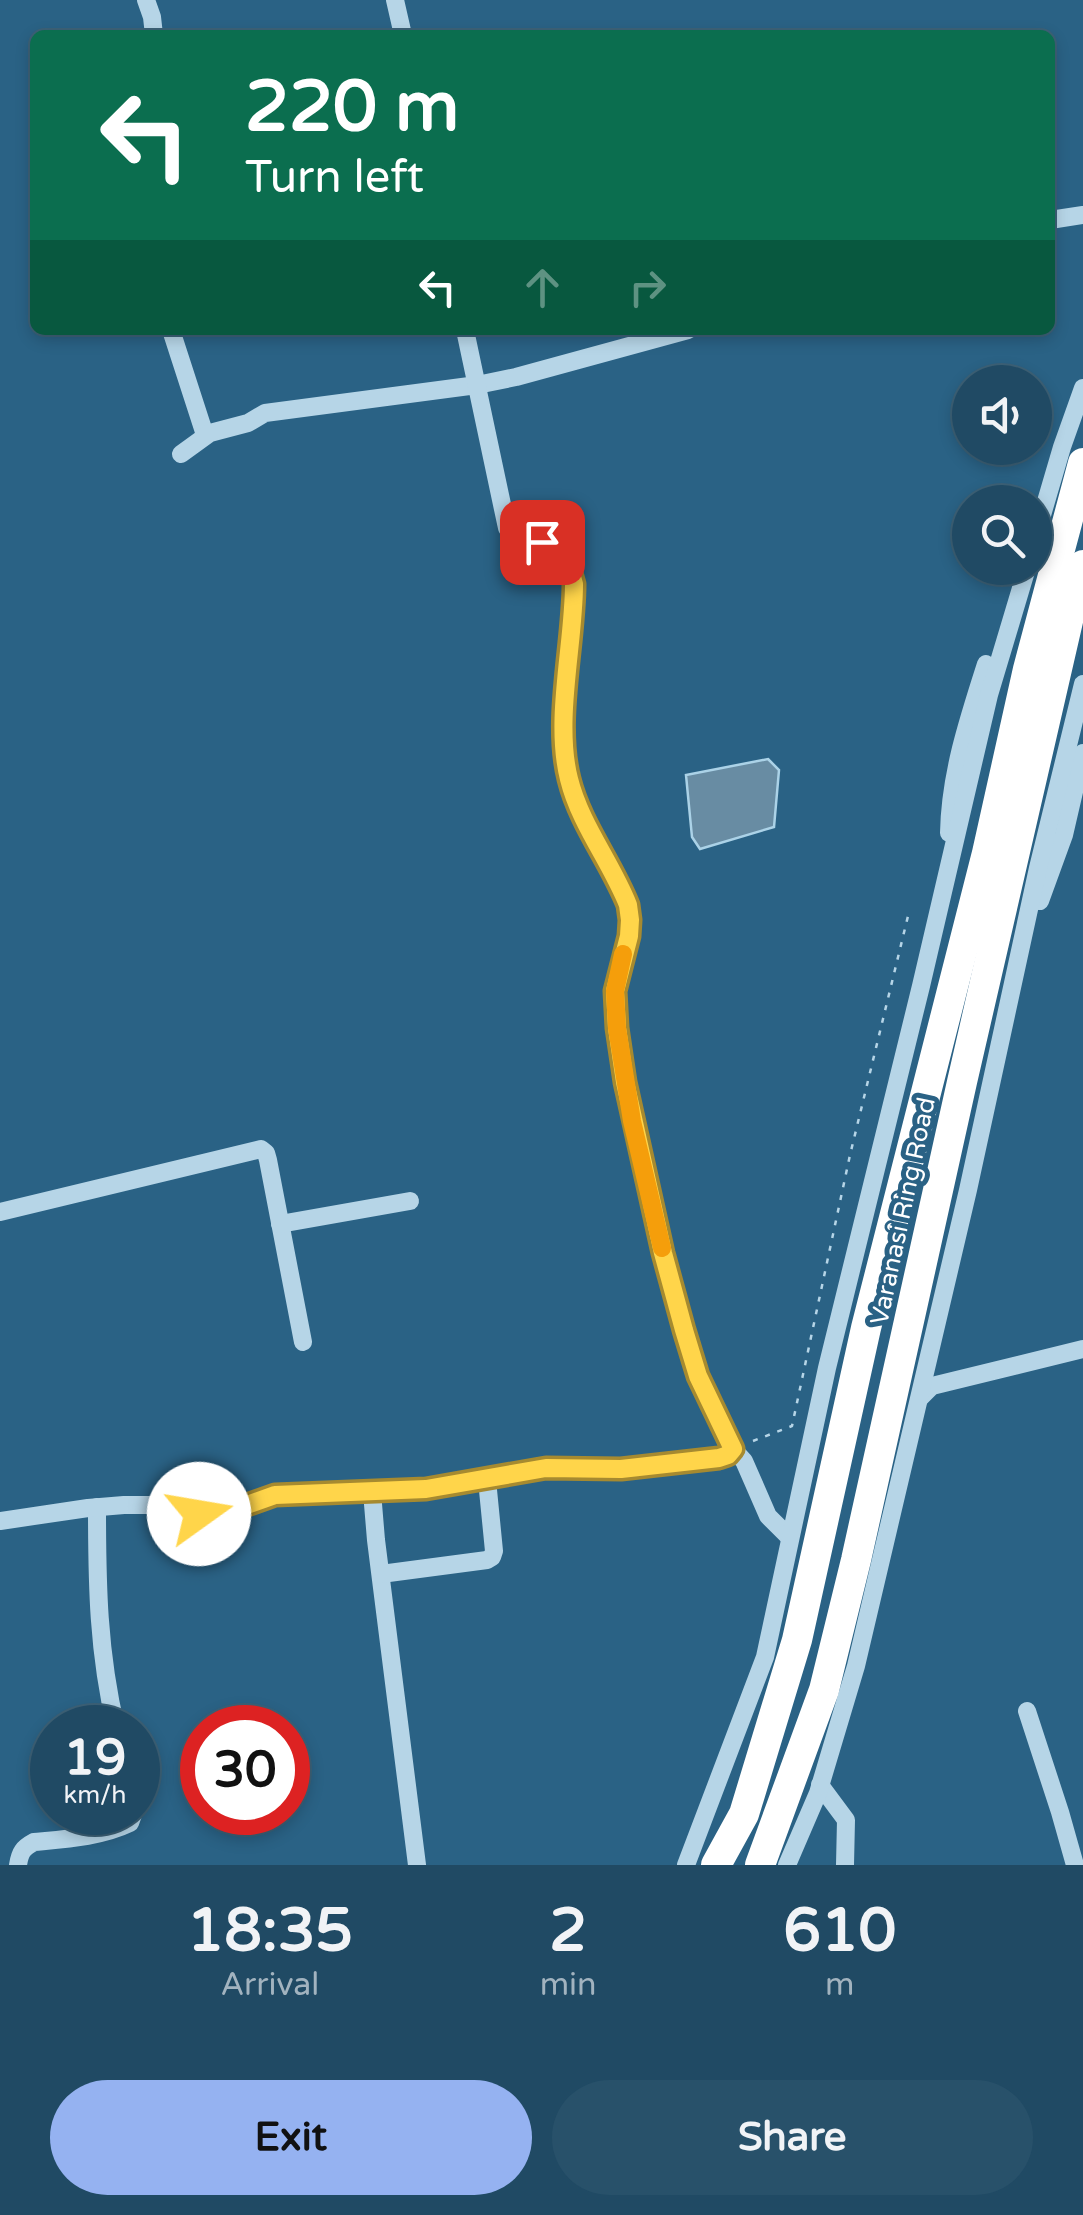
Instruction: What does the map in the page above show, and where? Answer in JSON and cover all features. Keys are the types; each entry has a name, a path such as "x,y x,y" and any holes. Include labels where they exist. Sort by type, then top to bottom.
{"highway":[{"path":"716,1865 744,1814 797,1640 866,1328 987,854 1028,669 1083,463"},
{"name":"Varanasi Ring Road","path":"760,1865 824,1690 1083,564"}],"street":[{"path":"146,0 153,30"},
{"path":"396,0 402,30"},
{"path":"1055,219 1083,215"},
{"path":"173,335 205,435"},
{"path":"467,335 508,528 518,540 552,545 572,576 566,758 569,780 585,820 628,905 629,936 615,991 617,1028 658,1235 698,1376 733,1449 744,1461 768,1516 789,1537"},
{"path":"181,454 205,435 248,423 266,413 516,378 670,335"},
{"path":"1051,485 1083,388"},
{"path":"686,1865 765,1656 827,1368 989,695 1021,585"},
{"path":"787,1865 820,1785 856,1666 1083,684"},
{"path":"1017,964 1064,835 1083,753"},
{"path":"0,1212 261,1149 268,1160 303,1342"},
{"path":"280,1224 410,1201"},
{"path":"920,1398 932,1386 1083,1349"},
{"path":"0,1521 97,1507 160,1504 210,1515 275,1495 426,1489 546,1468 640,1468 719,1458 733,1449"},
{"path":"381,1574 492,1557 487,1480"},
{"path":"372,1492 417,1865"},
{"path":"97,1507 100,1632 111,1705"},
{"path":"1026,1711 1075,1865"},
{"path":"820,1785 846,1820 845,1865"},
{"path":"18,1865 19,1854 34,1842 87,1835"}],"path":[{"path":"733,1449 792,1426 850,1155 908,916"}],"water":[{"path":"768,759 779,770 774,827 700,849 692,837 686,775"}],"slow traffic":[{"path":"623,954 615,991 617,1028 632,1121 662,1248"}],"route":[{"path":"199,1514 227,1512 275,1495 426,1489 546,1468 640,1468 719,1458 733,1449 698,1376 663,1253 632,1121 615,991 629,936 628,905 569,780 566,680 574,584 559,552 542,542"}]}
